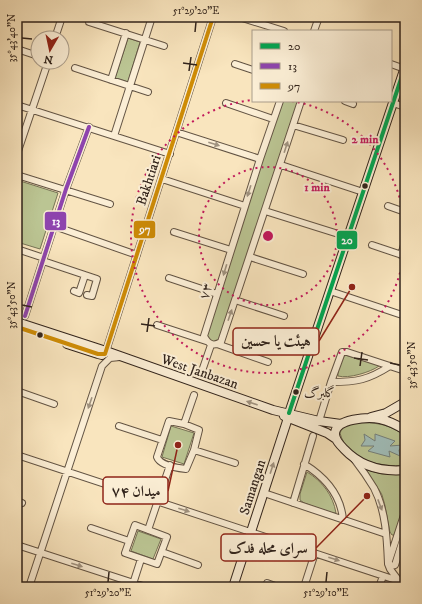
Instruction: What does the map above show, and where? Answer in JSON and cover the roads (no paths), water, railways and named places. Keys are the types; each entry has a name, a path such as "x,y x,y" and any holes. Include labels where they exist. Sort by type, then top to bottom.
{"main road":[{"name":"Samangan","path":"233,587 405,68"},
{"name":"West Janbazan","path":"17,322 106,351 273,410 327,433 336,439"},
{"path":"17,327 102,355 106,351"},
{"path":"405,402 386,413 368,418 356,419 341,424 336,429 335,434 336,439 354,459 372,468 383,470 405,470"},
{"name":"West Janbazan","path":"289,416 341,424"},
{"path":"368,418 390,422 405,430"}],"street":[{"path":"58,30 62,17"},
{"path":"114,136 152,17"},
{"name":"Bakhtiari","path":"106,351 213,17"},
{"path":"240,17 281,30"},
{"path":"314,30 319,17"},
{"path":"89,22 164,46"},
{"path":"111,80 126,34"},
{"path":"17,49 30,53"},
{"path":"235,64 252,70"},
{"path":"392,64 405,68"},
{"path":"75,68 148,92"},
{"path":"17,154 45,70"},
{"name":"۷۳","path":"211,343 204,336 280,102"},
{"path":"211,343 221,342 301,102"},
{"path":"348,102 353,104"},
{"path":"226,103 273,119"},
{"path":"393,103 405,107"},
{"path":"17,105 170,154"},
{"path":"293,125 343,140"},
{"path":"25,316 66,189 89,127"},
{"path":"176,132 260,159"},
{"path":"281,165 363,192"},
{"path":"17,175 66,189 110,204"},
{"path":"162,179 245,206"},
{"path":"388,206 405,212"},
{"path":"265,211 348,237"},
{"path":"54,226 137,255"},
{"path":"174,232 231,250"},
{"path":"372,245 403,255 405,242"},
{"path":"17,249 97,279 92,296 87,295"},
{"path":"250,256 303,274"},
{"path":"74,291 79,293 85,275"},
{"path":"169,278 217,294"},
{"path":"330,291 405,316"},
{"path":"235,300 284,316"},
{"path":"157,325 268,362"},
{"path":"202,371 211,343"},
{"path":"92,352 98,358 102,366"},
{"path":"319,420 342,352 347,352 405,371"},
{"path":"29,587 102,366 110,358 120,357"},
{"path":"331,382 362,380 377,374 390,366"},
{"path":"17,391 54,404"},
{"path":"184,424 194,395"},
{"path":"170,421 184,424 199,430 194,450 186,469 170,465 158,460 157,457 170,421"},
{"path":"119,426 162,440"},
{"path":"292,503 313,436"},
{"path":"194,450 235,463"},
{"path":"17,455 402,582"},
{"path":"354,459 374,488 383,512 388,564 390,569 402,582"},
{"path":"304,464 318,473 331,488 339,501 343,520"},
{"path":"148,530 170,465"},
{"path":"264,493 386,534"},
{"path":"388,564 405,512"},
{"path":"135,525 148,530 167,537 157,564 125,553 135,525"},
{"path":"90,528 129,541"},
{"path":"388,564 391,566 395,565 405,534"},
{"path":"17,546 133,585 146,587"},
{"path":"162,552 198,565"},
{"path":"304,587 315,553"},
{"path":"133,585 141,559"},
{"path":"380,587 383,576"},
{"path":"267,583 278,587"}],"water":[{"path":"364,434 375,441 375,434 395,441 390,446 403,445 399,450 400,456 389,451 390,457 368,451 374,446 361,446 365,440"}],"place":[{"name":"هیئت یا حسین","path":"352,287"},
{"name":"گلبرگ","path":"296,392"},
{"name":"میدان ۷۴","path":"178,445"},
{"name":"سرای محله فدک","path":"367,496"}]}
